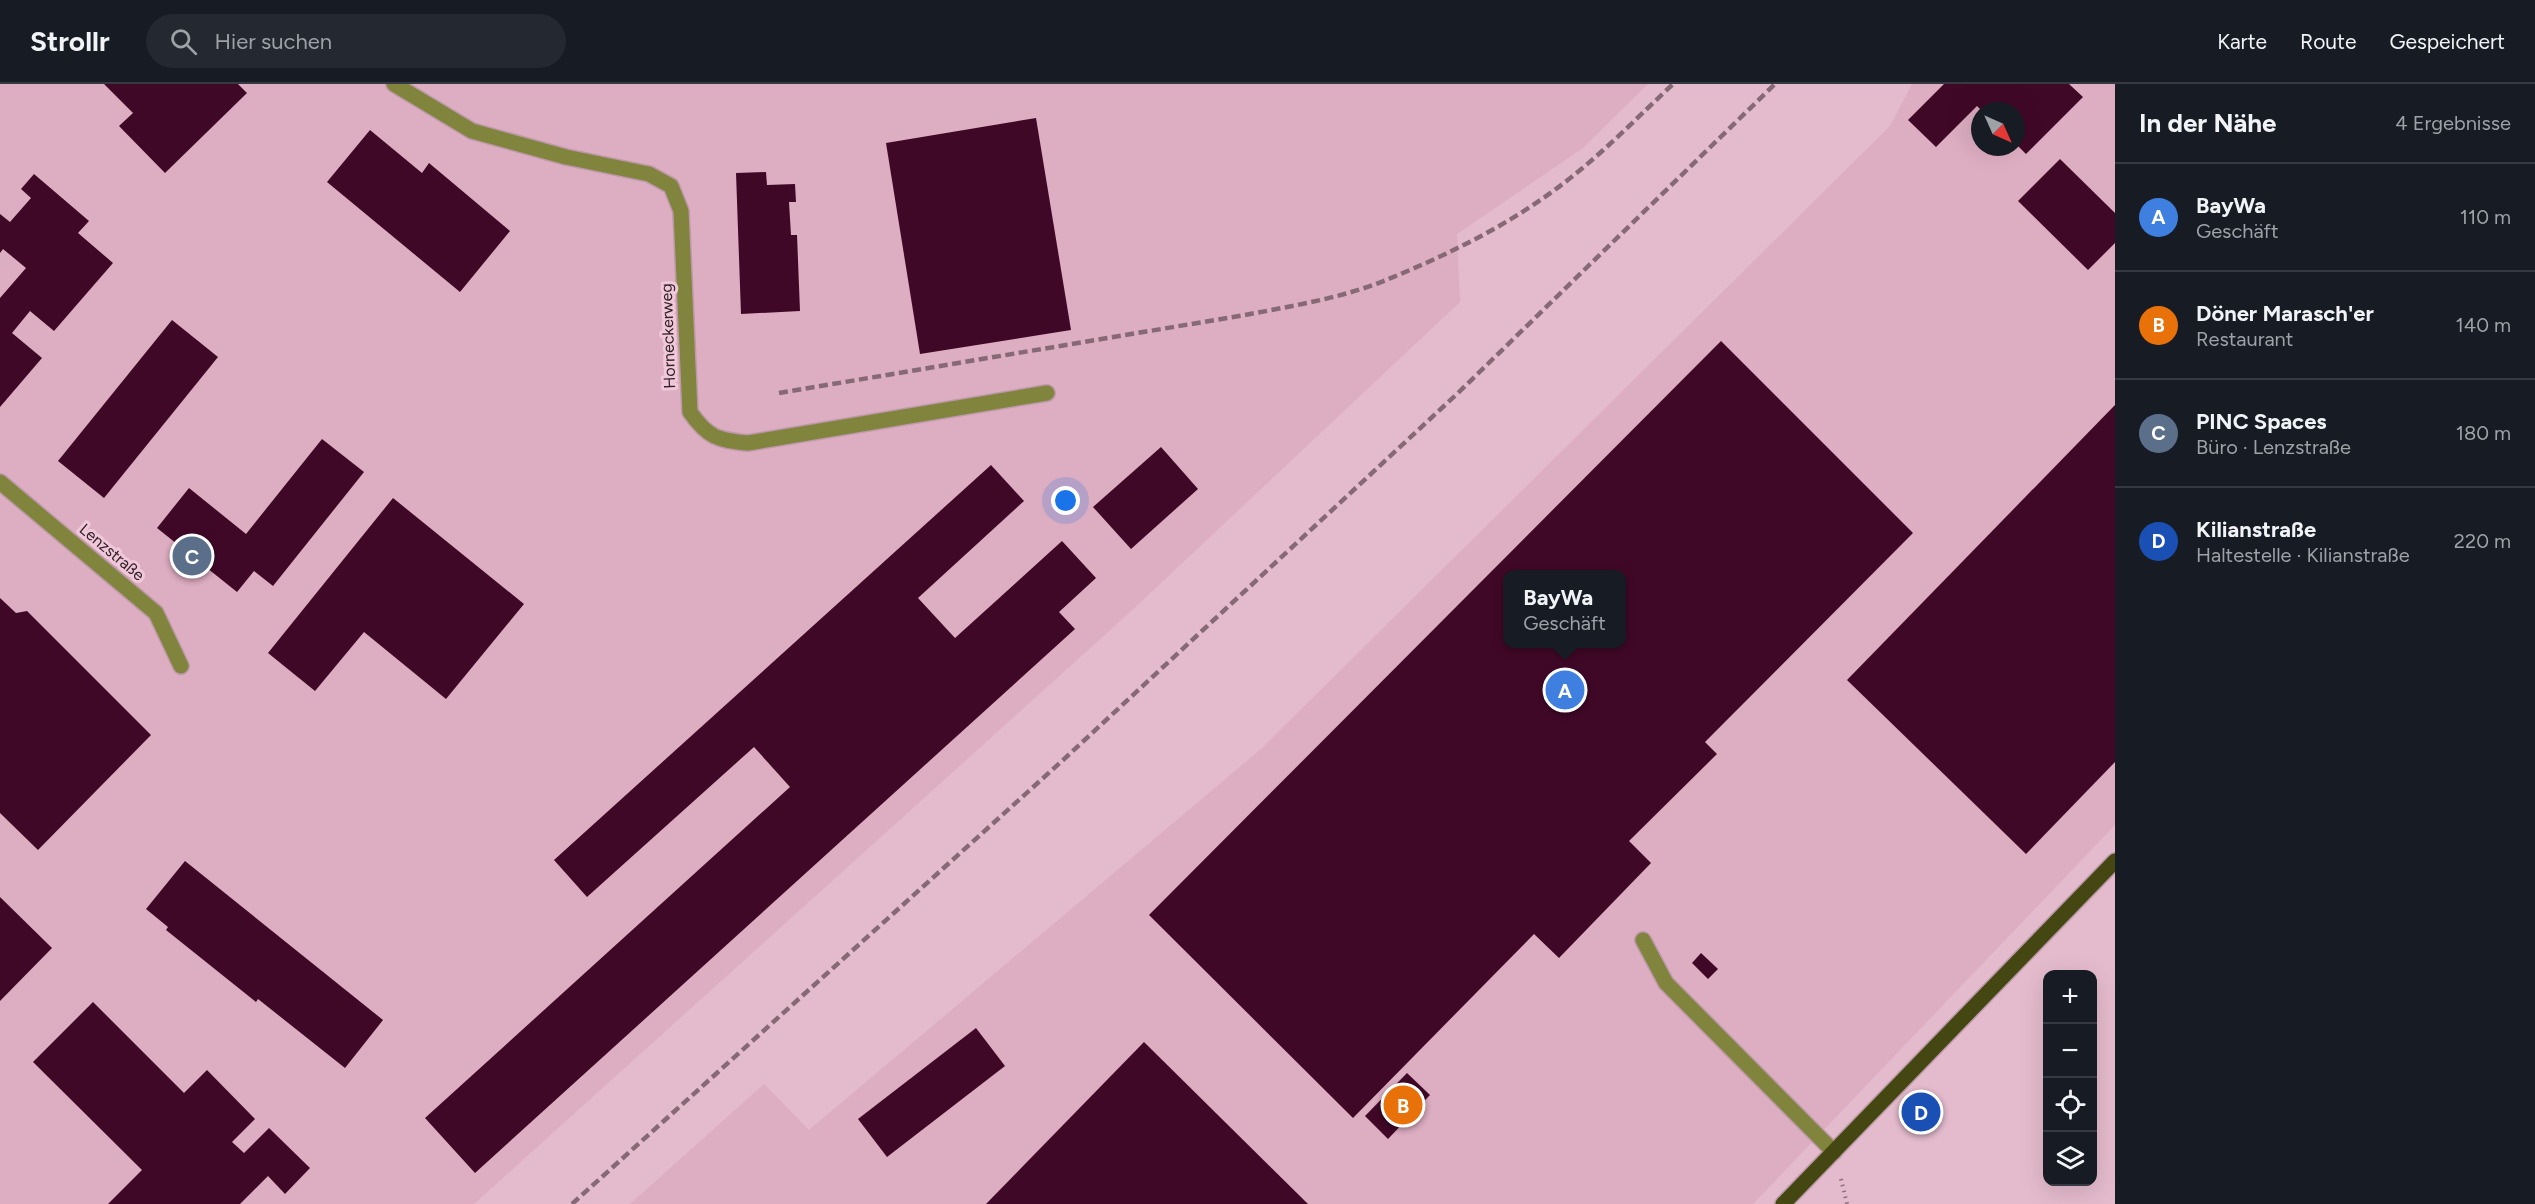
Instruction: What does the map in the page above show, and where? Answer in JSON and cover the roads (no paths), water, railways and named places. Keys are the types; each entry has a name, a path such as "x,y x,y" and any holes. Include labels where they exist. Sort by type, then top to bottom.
{"main road":[{"path":"1783,1204 2115,861"}],"street":[{"name":"Horneckerweg","path":"394,84 472,131 566,157 649,174 671,186 681,212 690,412 702,429 720,440 748,443 1047,393"},
{"name":"Lenzstraße","path":"0,482 156,613 182,666"},
{"path":"1643,940 1666,983 1834,1152"}],"railway":[{"path":"779,393 1245,315 1352,292 1410,270 1458,248 1527,209 1583,168 1673,84"},
{"path":"572,1204 1062,761 1458,393 1775,84"}],"place":[{"name":"PINC Spaces","path":"192,556"},
{"name":"BayWa","path":"1565,690"},
{"name":"Döner Marasch'er","path":"1403,1105"},
{"name":"Kilianstraße","path":"1921,1112"}]}
